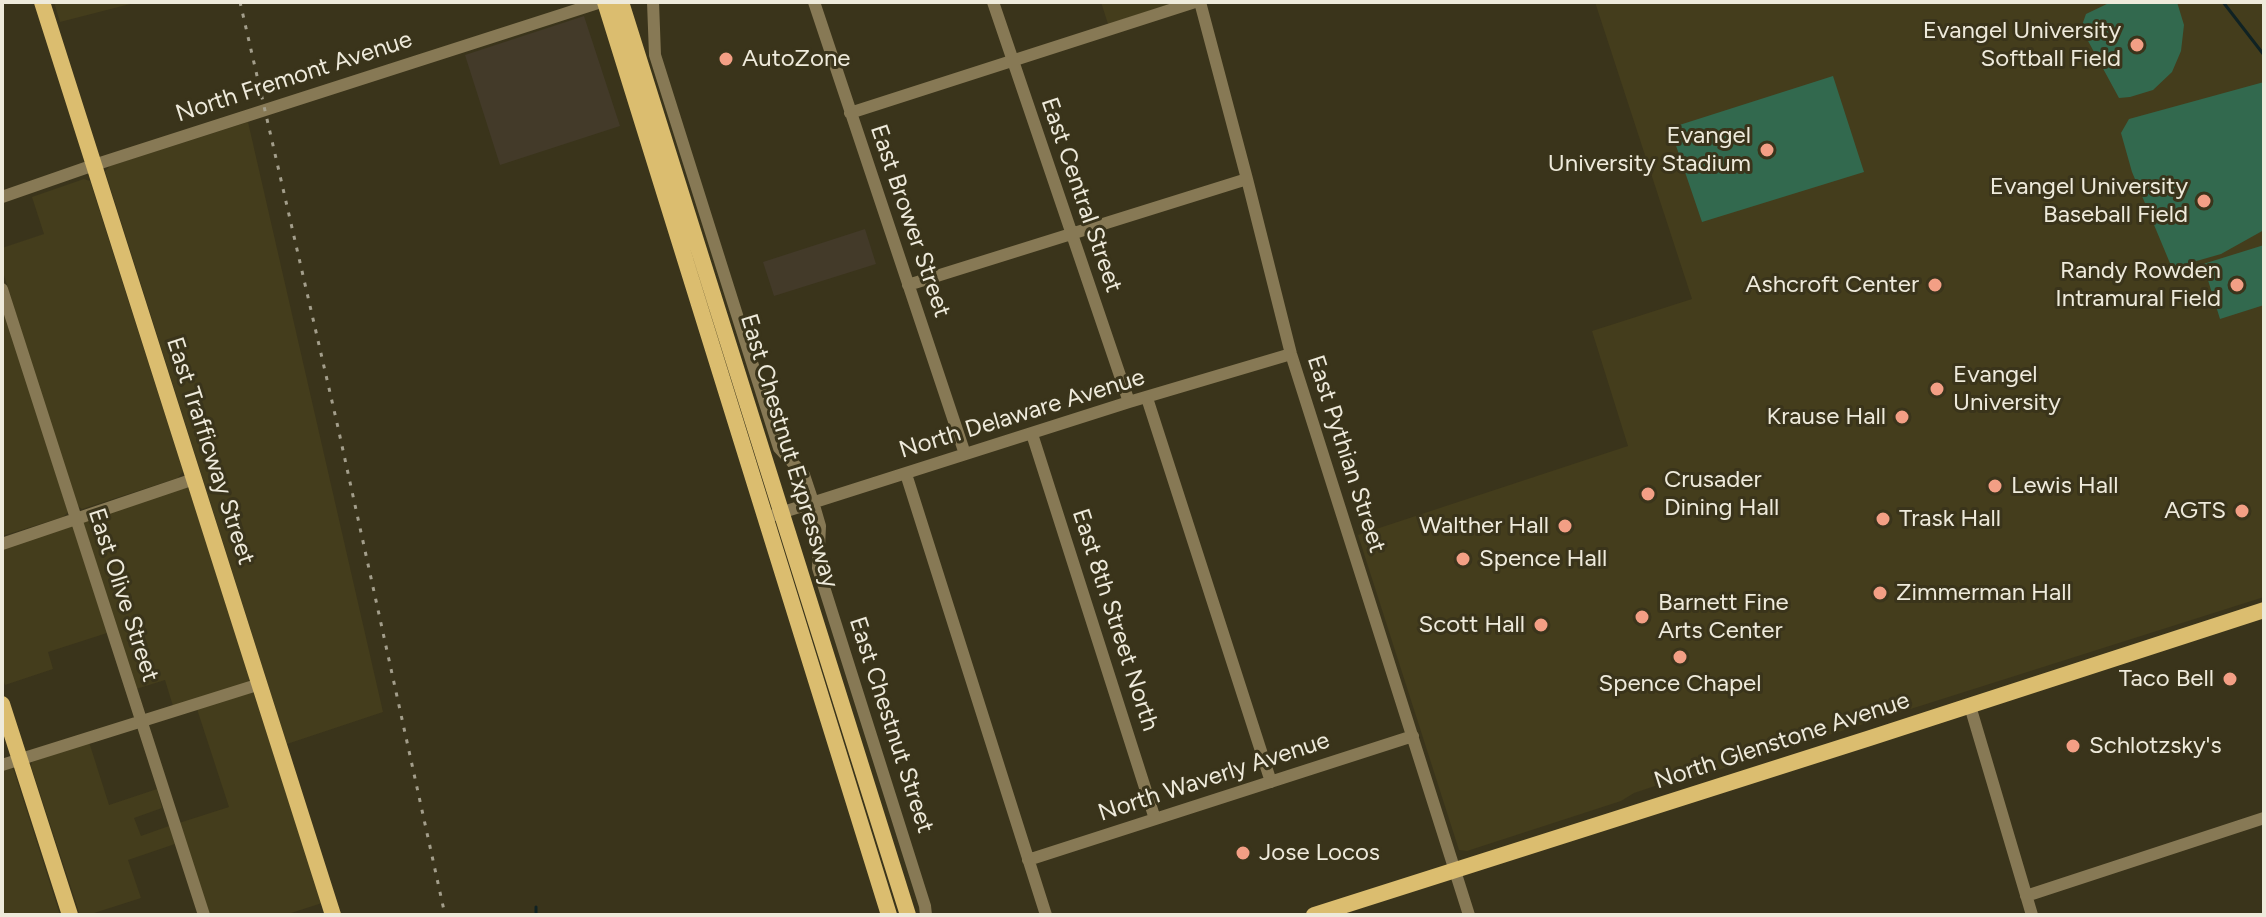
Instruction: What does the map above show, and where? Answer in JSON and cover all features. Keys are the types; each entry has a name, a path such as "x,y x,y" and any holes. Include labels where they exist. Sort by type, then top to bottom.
{"main road":[{"name":"East Trafficway Street","path":"42,2 333,915"},
{"name":"East Chestnut Expressway","path":"603,2 908,915"},
{"name":"East Chestnut Expressway","path":"621,2 775,515 889,915"},
{"name":"North Glenstone Avenue","path":"1314,915 2264,610"},
{"path":"2,704 70,915"},
{"path":"867,840 868,868 882,915"}],"street":[{"name":"North Fremont Avenue","path":"2,197 603,2"},
{"name":"East Chestnut Street","path":"653,2 655,55 779,448 804,475 813,502 820,526 818,568 926,915"},
{"name":"East Brower Street","path":"814,2 965,454"},
{"name":"East Central Street","path":"993,2 1129,402"},
{"path":"850,113 1198,2"},
{"name":"East Pythian Street","path":"1198,2 1291,354 1469,915"},
{"path":"908,285 1247,179"},
{"name":"East Olive Street","path":"2,289 204,915"},
{"name":"North Delaware Avenue","path":"775,515 1129,402 1291,354"},
{"path":"1147,398 1271,782"},
{"name":"East 8th Street North","path":"1032,434 1155,819"},
{"path":"906,474 1046,915"},
{"path":"2,544 194,479"},
{"path":"2,765 260,684"},
{"path":"1970,706 2032,915"},
{"name":"North Waverly Avenue","path":"1028,860 1413,736"},
{"path":"2026,896 2264,818"}],"shaded area":[{"path":"54,2 138,2 60,22"},
{"path":"1101,2 1176,2 1108,24"},
{"name":"Evangel University","path":"1595,2 2264,2 2264,597 1674,784 1655,786 1621,801 1467,851 1459,850 1358,535 1628,446 1592,331 1692,299"},
{"path":"584,16 620,126 500,165 465,55"},
{"path":"248,122 383,712 287,744 105,171 110,166"},
{"path":"84,179 90,181 183,471 178,478 82,509 75,504 2,269 2,248 44,234 32,197"},
{"path":"865,229 876,264 774,296 763,262"},
{"path":"2,302 68,512 63,517 2,536"},
{"path":"187,487 251,677 247,683 173,706 165,680 136,689 83,522"},
{"path":"73,526 107,633 48,652 53,669 5,685 2,676 2,547"},
{"path":"253,691 322,903 285,915 209,915 179,823 229,807 197,709"},
{"path":"89,742 109,805 157,789 162,808 134,818 141,836 169,826 175,844 128,860 141,898 80,915 31,766 32,762"},
{"path":"2,767 14,771 60,915 2,915"}],"green space":[{"name":"Evangel University Softball Field","path":"2111,2 2177,2 2184,25 2181,51 2172,72 2153,90 2119,98 2081,28 2086,14"},
{"name":"Evangel University Stadium","path":"1833,76 1864,172 1702,222 1670,128"},
{"name":"Evangel University Baseball Field","path":"2264,82 2264,230 2221,254 2172,268 2132,172 2121,133 2129,119"},
{"name":"Randy Rowden Intramural Field","path":"2264,245 2264,305 2220,319 2203,264"}],"waterway":[{"path":"2223,2 2264,55"},
{"path":"536,907 536,915"}],"railway":[{"path":"240,2 337,423 445,915"}],"place":[{"name":"Evangel University Softball Field","path":"2137,45"},
{"name":"AutoZone","path":"726,59"},
{"name":"Evangel University Stadium","path":"1767,150"},
{"name":"Evangel University Baseball Field","path":"2204,201"},
{"name":"Ashcroft Center","path":"1935,285"},
{"name":"Randy Rowden Intramural Field","path":"2237,285"},
{"name":"Evangel University","path":"1937,389"},
{"name":"Krause Hall","path":"1902,417"},
{"name":"Lewis Hall","path":"1995,486"},
{"name":"Crusader Dining Hall","path":"1648,494"},
{"name":"AGTS","path":"2242,511"},
{"name":"Trask Hall","path":"1883,519"},
{"name":"Walther Hall","path":"1565,526"},
{"name":"Spence Hall","path":"1463,559"},
{"name":"Zimmerman Hall","path":"1880,593"},
{"name":"Barnett Fine Arts Center","path":"1642,617"},
{"name":"Scott Hall","path":"1541,625"},
{"name":"Spence Chapel","path":"1680,657"},
{"name":"Taco Bell","path":"2230,679"},
{"name":"Schlotzsky's","path":"2073,746"},
{"name":"Jose Locos","path":"1243,853"}]}
